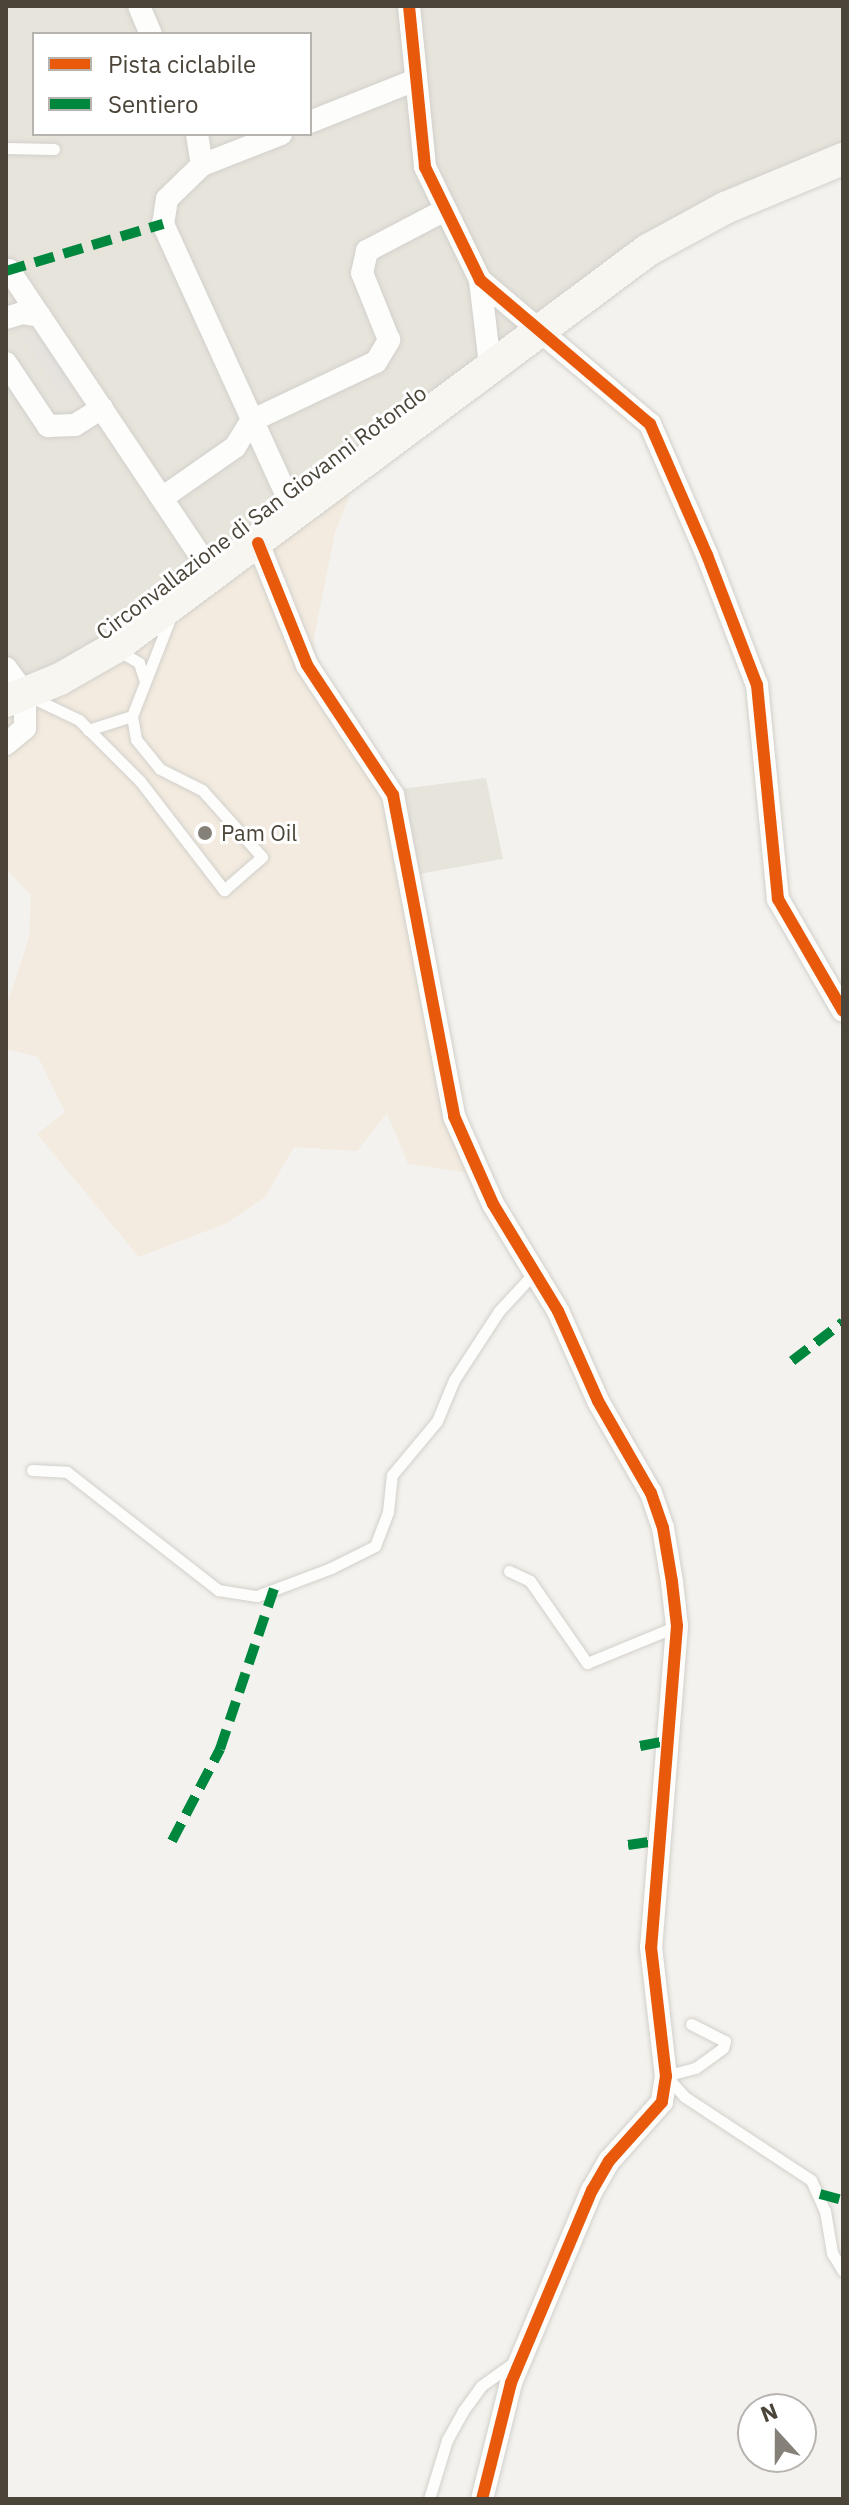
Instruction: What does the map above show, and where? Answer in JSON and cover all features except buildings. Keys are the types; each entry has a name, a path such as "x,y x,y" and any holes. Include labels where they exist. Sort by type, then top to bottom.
{"main road":[{"name":"Circonvallazione di San Giovanni Rotondo","path":"15,698 114,648 648,250 725,208 843,159"}],"street":[{"path":"139,6 150,32"},
{"path":"409,6 413,81 425,167 480,280 490,365"},
{"path":"312,121 413,81"},
{"path":"197,136 202,165"},
{"path":"276,136 202,165 167,199 163,224 295,514"},
{"path":"162,498 235,447 251,421 376,362 386,352 389,340 362,273 367,251 445,210"},
{"path":"9,270 214,576"},
{"path":"480,280 650,424 757,685 778,899 843,1011"},
{"path":"6,318 22,313 40,316"},
{"path":"6,363 48,426 75,425 102,408"},
{"path":"258,543 307,665 393,795 454,1116 493,1204 536,1271 598,1401 651,1493 663,1528 677,1626 651,1947 666,2076 662,2102 609,2161 592,2190 511,2383 482,2499"},
{"path":"6,668 25,728 6,744"}],"lane":[{"path":"6,148 54,149"},
{"path":"15,698 88,730 140,781 224,890 262,857 202,790 160,769 136,739 132,716 176,604"},
{"path":"114,648 139,663 145,683"},
{"path":"88,730 132,716"},
{"path":"32,1470 67,1472 218,1590 257,1596 331,1568 375,1546 384,1528 392,1475 437,1421 454,1380 499,1311 536,1271"},
{"path":"509,1571 530,1581 587,1663 677,1626"},
{"path":"691,2024 725,2041 723,2048 695,2068 666,2076 685,2097 811,2180 825,2211 832,2253 843,2271"},
{"path":"429,2499 447,2440 463,2411 481,2386 523,2356"}],"shaded area":[{"path":"6,6 843,6 843,150 781,168 99,642 6,686"},
{"path":"47,326 84,382 60,395 24,340"},
{"path":"335,466 350,496 335,532 313,643 325,680 401,789 471,1173 408,1164 387,1113 357,1151 294,1147 265,1197 227,1223 139,1257 37,1134 65,1112 38,1057 6,1049 6,1008 29,938 31,895 6,869 6,686 99,642"},
{"path":"486,778 503,859 419,874 401,789"}],"marked path":[{"path":"6,271 163,224"},
{"path":"792,1361 843,1322"},
{"path":"172,1841 220,1749 274,1589"},
{"path":"640,1746 666,1741"},
{"path":"628,1845 658,1841"},
{"path":"820,2194 843,2200"}],"cycle path":[{"path":"409,6 425,167 480,280 650,424 707,555 757,685 778,899 843,1011"},
{"path":"258,543 307,665 393,795 454,1116 493,1204 558,1311 598,1401 651,1493 663,1528 672,1582 677,1626 651,1947 666,2076 662,2102 609,2161 592,2190 511,2383 482,2499"}],"place":[{"name":"Pam Oil","path":"205,833"}]}
